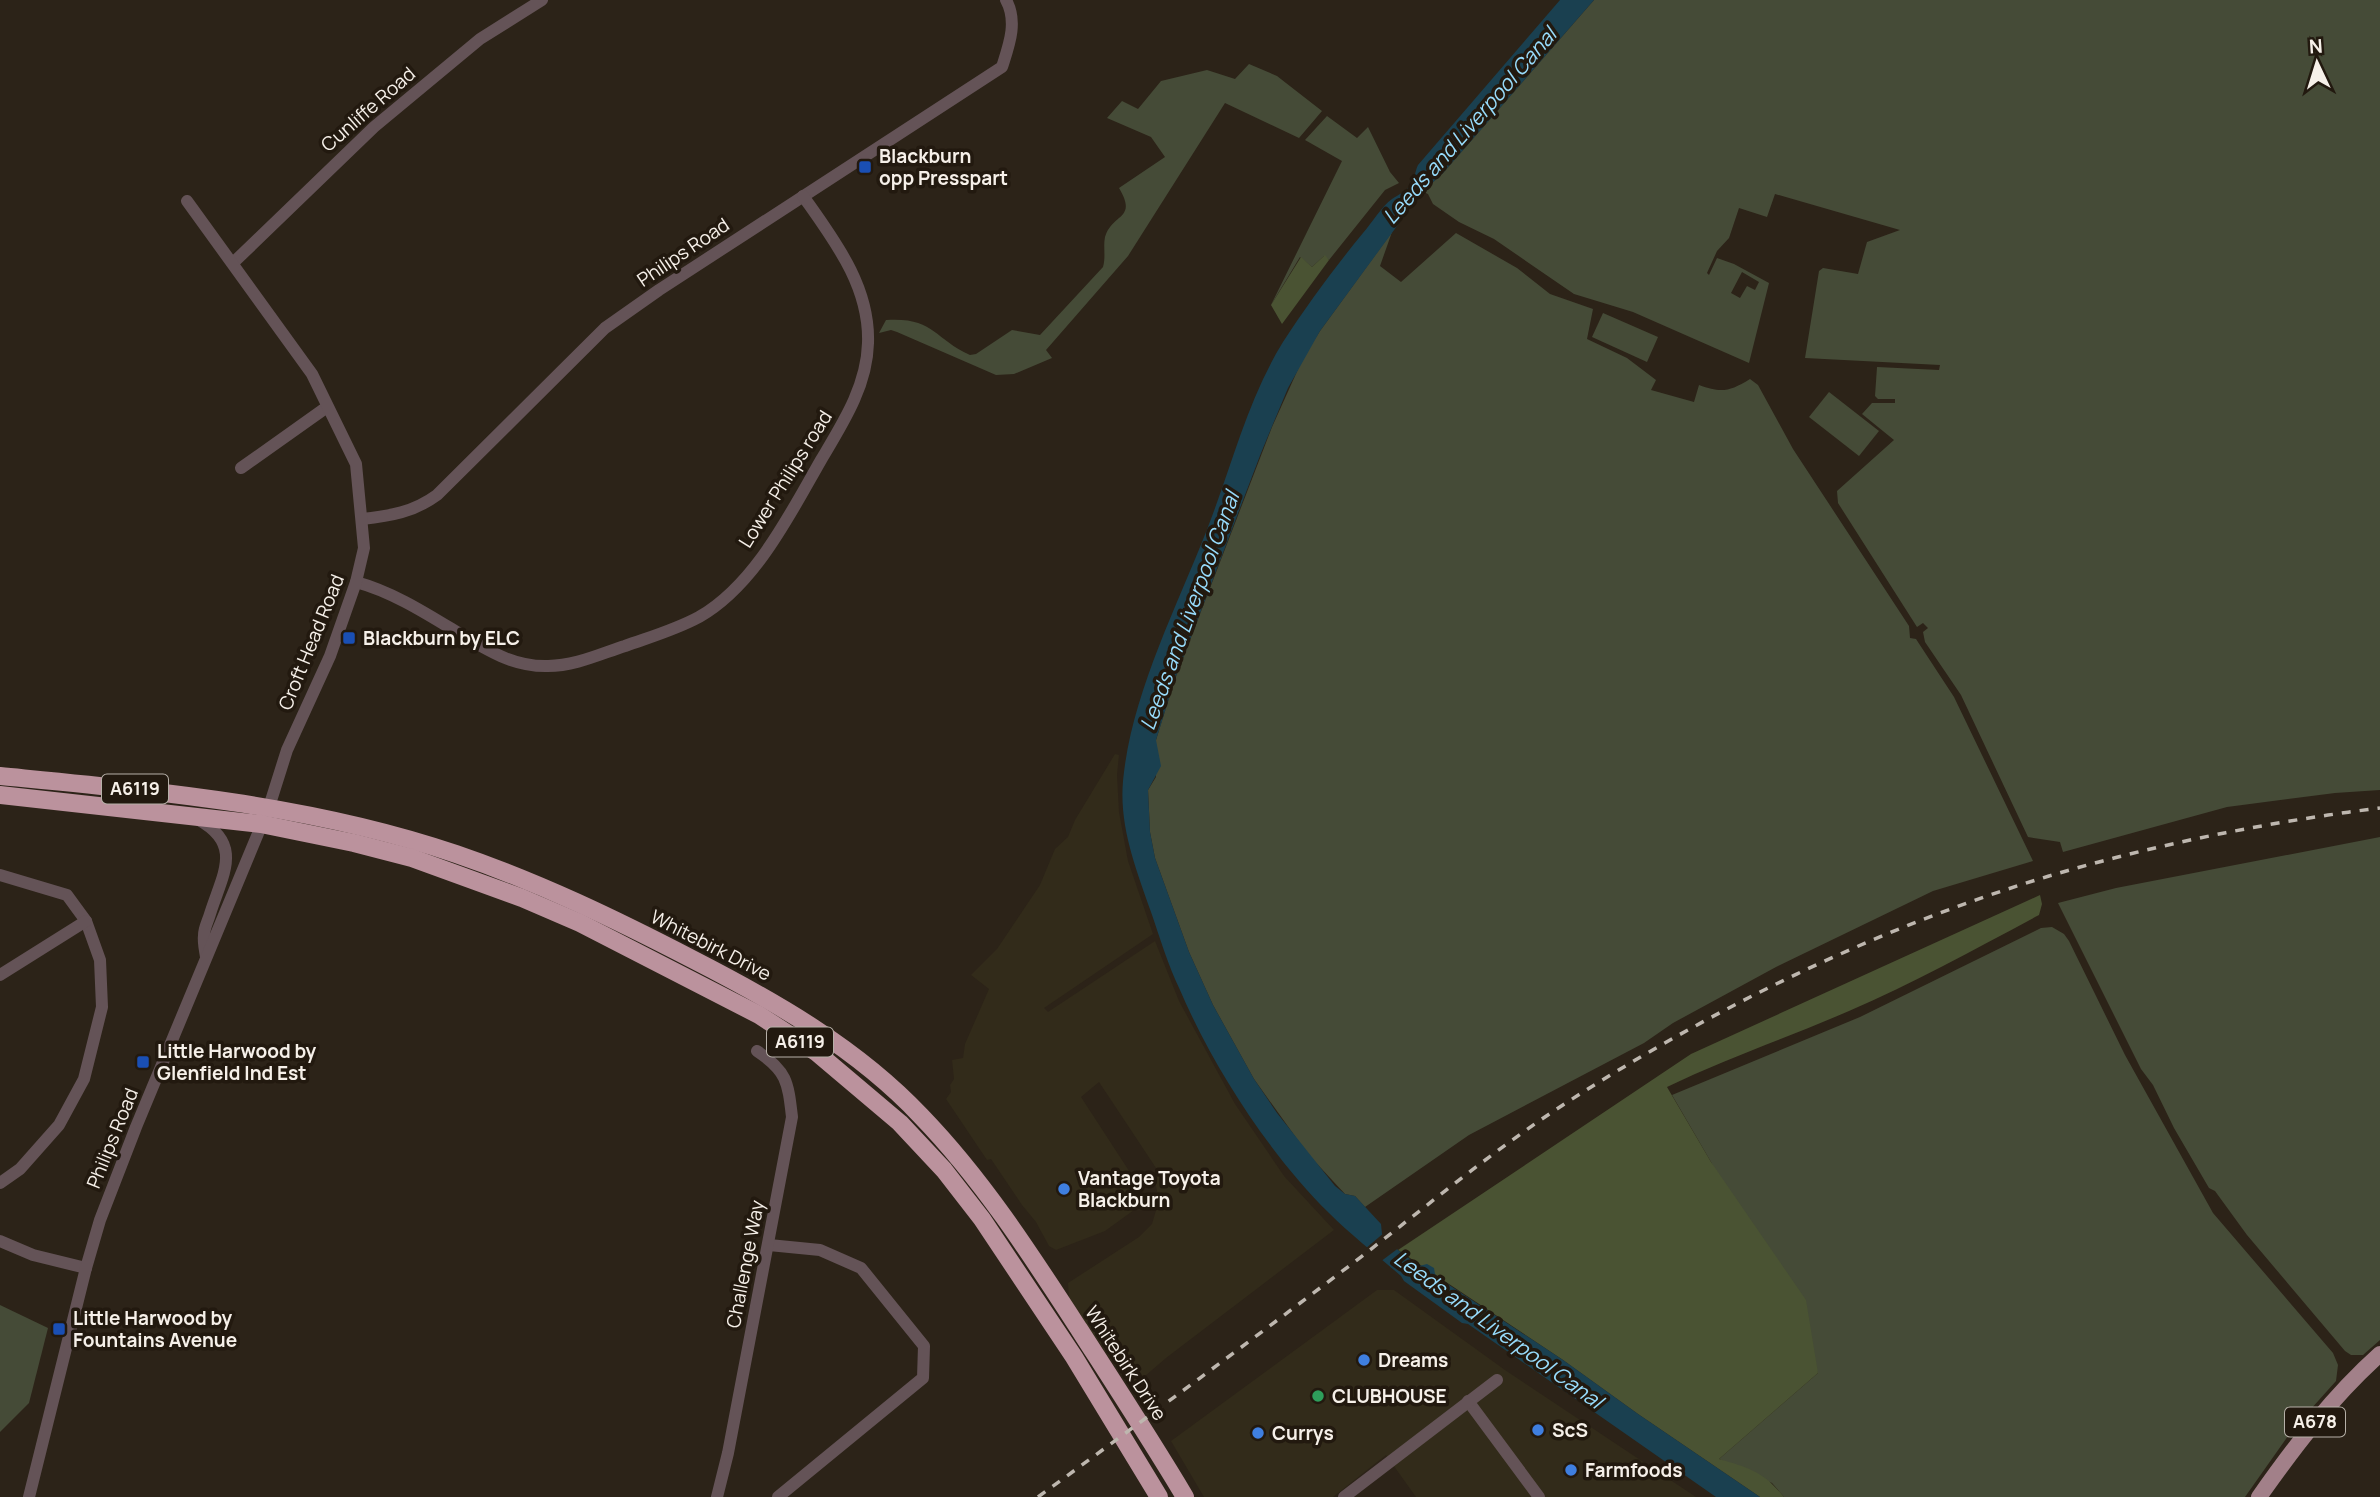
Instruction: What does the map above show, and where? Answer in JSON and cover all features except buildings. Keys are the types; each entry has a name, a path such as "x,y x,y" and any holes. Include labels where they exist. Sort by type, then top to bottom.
{"highway":[{"name":"Whitebirk Drive","path":"0,776 148,790 269,807 399,837 455,853 528,880 607,915 748,988 833,1041 881,1079 920,1115 965,1166 1048,1281 1185,1497"},
{"name":"Whitebirk Drive","path":"0,795 261,824 354,843 412,859 522,898 580,923 759,1015 816,1052 900,1123 944,1170 982,1219 1074,1357 1159,1497"}],"main road":[{"name":"A678","path":"2259,1497 2301,1438 2358,1374 2380,1354"}],"street":[{"name":"Cunliffe Road","path":"233,263 374,127 480,39 542,0"},
{"name":"Philips Road","path":"362,519 411,510 437,495 605,328 1002,67 1012,35 1009,6"},
{"name":"Lower Philips road","path":"356,582 379,588 498,657 534,666 574,663 658,635 716,605 746,575 774,540 850,410 867,360 869,341 859,284 835,241 803,196"},
{"name":"Croft Head Road","path":"187,201 312,374 356,464 364,548 356,582 330,656 287,750 269,807"},
{"path":"241,468 327,407"},
{"name":"Philips Road","path":"29,1497 100,1220 269,807"},
{"path":"192,816 212,827 226,848 226,863 203,934 206,957"},
{"path":"0,875 67,895 86,921 100,960 102,1007 84,1079 59,1125 20,1169 0,1183"},
{"path":"0,975 86,921"},
{"name":"Challenge Way","path":"717,1497 729,1453 792,1117 789,1087 777,1065 757,1051"},
{"path":"0,1241 33,1255 86,1268"},
{"path":"769,1245 820,1250 861,1268 924,1346 923,1378 778,1497"},
{"path":"1344,1497 1497,1380"},
{"path":"1468,1401 1539,1497"}],"shaded area":[{"path":"1115,754 1119,755 1119,812 1128,861 1153,934 1044,1008 1048,1012 1155,941 1179,1001 1235,1104 1284,1176 1334,1230 1166,1358 1131,1388 1069,1300 1068,1283 1139,1237 1152,1224 1159,1200 1155,1182 1156,1168 1099,1082 1081,1097 1135,1180 1140,1199 1134,1210 1105,1231 1056,1250 1049,1246 1036,1222 991,1159 987,1160 946,1099 954,1079 952,1060 963,1058 965,1044 989,989 971,975 997,949 1040,885 1055,849 1068,837 1075,820"},
{"path":"1377,1290 1394,1290 1505,1370 1696,1497 1416,1497 1386,1455 1333,1497 1204,1497 1171,1441"}],"green space":[{"path":"1594,0 2380,0 2380,790 2227,807 2063,852 2060,842 2028,837 1961,695 1925,642 1923,632 1928,628 1923,623 1917,627 1838,503 1837,491 1894,440 1862,414 1872,403 1895,403 1895,399 1878,399 1875,396 1877,367 1939,370 1940,365 1805,358 1819,271 1823,268 1858,274 1867,242 1900,230 1775,194 1767,217 1739,208 1729,238 1717,251 1707,273 1709,275 1717,258 1769,283 1749,363 1633,312 1574,294 1494,239 1459,222 1433,204 1428,194 1417,189 1431,184","holes":["1742,272 1759,282 1755,290 1747,286 1740,298 1731,293"]},
{"path":"1249,64 1277,76 1322,111 1299,138 1225,103 1128,256 1046,350 1052,358 1014,374 996,375 897,332 891,330 879,333 886,320 914,322 924,325 970,355 976,354 1012,330 1040,335 1103,267 1108,229 1125,211 1124,198 1119,188 1165,157 1151,137 1107,118 1122,101 1138,109 1161,81 1207,70 1235,79"},
{"path":"1327,116 1357,138 1368,127 1390,172 1399,183 1385,190 1329,260 1324,256 1312,267 1300,257 1271,305 1342,161 1305,140"},
{"path":"1392,232 1380,266 1401,282 1456,233 1517,268 1550,294 1593,309 1587,339 1627,358 1656,380 1651,390 1694,402 1699,385 1725,390 1750,379 1758,385 1793,449 1909,626 1910,638 1916,639 1954,697 2033,861 1933,891 1776,967 1673,1023 1644,1043 1469,1135 1365,1207 1355,1196 1345,1194 1307,1153 1254,1079 1213,1005 1189,952 1155,858 1150,832 1148,790 1156,777 1156,740 1175,679 1272,427 1304,356"},
{"path":"1325,255 1329,260 1282,324 1271,305 1301,257 1312,267"},
{"path":"1603,313 1658,337 1647,362 1592,337"},
{"path":"1829,392 1879,431 1859,456 1809,417"},
{"path":"2380,837 2380,1340 2363,1355 2351,1355 2247,1235 2215,1191 2209,1188 2153,1085 2141,1069 2058,903 2116,888"},
{"path":"2040,895 2042,904 2039,915 1945,965 1849,1011 1667,1087 1711,1162 1806,1300 1818,1373 1719,1459 1755,1472 1769,1481 1784,1497 1760,1497 1563,1360 1398,1250 1691,1054"},
{"path":"2052,927 2064,934 2069,941 2125,1055 2213,1213 2333,1353 2338,1365 2336,1381 2293,1429 2245,1497 1784,1497 1772,1483 1719,1459 1818,1373 1711,1162 1672,1095 1860,1017 2041,928"},
{"path":"0,1305 48,1328 29,1403 0,1432"}],"water":[{"name":"Leeds and Liverpool Canal","path":"1560,0 1594,0 1443,173 1431,184 1420,186 1408,198 1408,211 1320,331 1288,388 1175,679 1156,740 1161,766 1148,790 1150,832 1155,858 1189,952 1213,1005 1254,1079 1277,1113 1335,1186 1345,1194 1355,1196 1381,1224 1382,1234 1419,1266 1427,1264 1434,1268 1435,1274 1443,1281 1563,1360 1760,1497 1716,1497 1404,1281 1307,1190 1244,1108 1193,1019 1168,961 1126,831 1123,781 1135,717 1156,654 1206,532 1249,411 1270,364 1311,300 1380,211 1410,186 1418,165"}],"pier":[{"path":"1385,1232 1400,1247 1380,1262 1365,1249"}],"railway":[{"path":"1038,1497 1275,1322 1486,1159 1541,1120 1625,1066 1741,1002 1801,972 1924,919 2049,876 2213,835 2380,808"}],"place":[{"name":"Blackburn opp Presspart","path":"865,167"},
{"name":"Blackburn by ELC","path":"349,638"},
{"name":"Little Harwood by Glenfield Ind Est","path":"143,1062"},
{"name":"Vantage Toyota Blackburn","path":"1064,1189"},
{"name":"Little Harwood by Fountains Avenue","path":"59,1329"},
{"name":"Dreams","path":"1364,1360"},
{"name":"CLUBHOUSE","path":"1318,1396"},
{"name":"ScS","path":"1538,1430"},
{"name":"Currys","path":"1258,1433"},
{"name":"Farmfoods","path":"1571,1470"}]}
